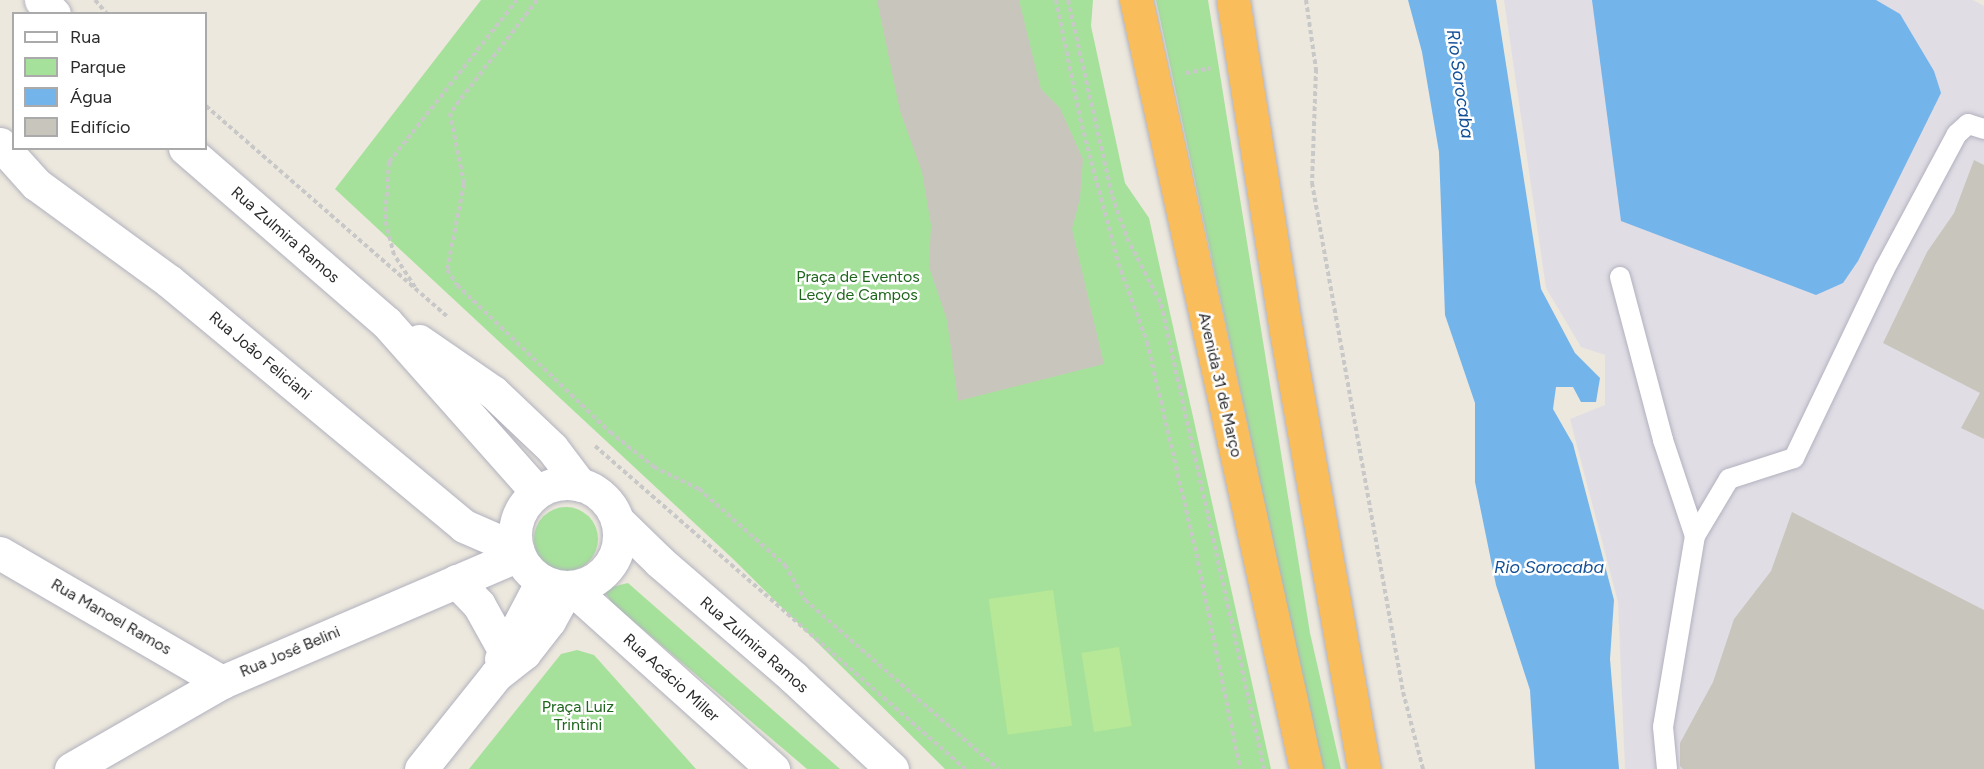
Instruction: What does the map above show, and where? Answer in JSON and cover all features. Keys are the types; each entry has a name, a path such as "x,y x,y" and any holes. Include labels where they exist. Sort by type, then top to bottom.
{"highway":[{"name":"Avenida 31 de Março","path":"1136,0 1306,769"},
{"path":"1233,0 1241,62 1364,769"}],"main road":[{"path":"41,0 52,12"},
{"path":"0,144 36,183"},
{"name":"Rua Zulmira Ramos","path":"187,150 386,322 537,492"},
{"name":"Rua João Feliciani","path":"0,167 36,183 169,280 464,526 518,552"},
{"name":"Rua Zulmira Ramos","path":"386,322 429,347 493,392 552,447 580,485"},
{"path":"558,484 580,485 598,494 610,505 617,520 619,536 617,551 610,565 586,584 560,585 528,570 518,552 515,532 518,517 526,503 537,492 558,484"},
{"name":"Rua Zulmira Ramos","path":"617,520 660,562 793,677 892,769"},
{"name":"Rua José Belini","path":"71,769 222,682 518,552"},
{"name":"Rua Manoel Ramos","path":"0,553 222,682"},
{"path":"456,581 479,605 500,663"},
{"path":"421,769 500,663 524,653 549,621 560,585"},
{"name":"Rua Acácio Miller","path":"560,585 773,769"}],"lane":[{"path":"1667,769 1663,727 1695,536 1729,479 1794,458 1884,270 1958,134 1968,124 1984,129"},
{"path":"1620,277 1663,440 1695,536"}],"path":[{"path":"95,0 105,12"},
{"path":"419,292 394,255 385,219 389,162 517,0"},
{"path":"537,0 450,113 464,184 447,270 457,285 610,432 654,467 699,489 785,565 805,600 998,769"},
{"path":"1056,0 1080,118 1112,241 1147,342 1198,562 1240,769"},
{"path":"1068,0 1112,196 1127,238 1161,304 1264,769"},
{"path":"1306,0 1316,69 1312,183 1403,692 1423,769"},
{"path":"1152,80 1241,62"}],"shaded area":[{"path":"1504,0 1973,0 1984,6 1984,769 1625,769 1618,602 1570,419 1605,405 1605,355 1581,347 1546,288"}],"green space":[{"name":"Praça de Eventos Lecy de Campos","path":"481,0 1093,0 1091,26 1125,183 1149,218 1271,769 945,769 732,558 335,189"},
{"path":"1156,0 1208,0 1310,633 1341,769 1322,769"},
{"path":"566,507 584,512 589,516 593,521 598,539 593,557 589,562 584,566 566,571 548,566 543,562 539,557 534,539 539,521 543,516 548,512"},
{"path":"628,583 840,769 807,769 612,603 603,589"},
{"path":"1053,590 1072,726 1008,735 989,599"},
{"path":"1119,647 1132,726 1094,732 1081,653"},
{"name":"Praça Luiz Trintini","path":"577,650 594,655 696,769 469,769 561,654"}],"water":[{"name":"Rio Sorocaba","path":"1408,0 1496,0 1541,289 1575,353 1600,378 1596,402 1581,402 1573,387 1556,387 1553,409 1573,444 1614,600 1610,659 1619,769 1535,769 1530,690 1496,585 1475,482 1475,403 1445,315 1439,152 1422,52"},
{"path":"1592,0 1876,0 1900,14 1934,71 1941,93 1858,261 1843,283 1816,295 1621,221"}],"building":[{"path":"877,0 1019,0 1041,89 1060,108 1083,159 1080,199 1072,229 1104,364 958,401 947,320 929,267 931,225 922,172 900,111"},
{"path":"1974,160 1984,165 1984,439 1961,428 1980,393 1883,343 1927,252 1954,213"},
{"path":"1792,512 1984,610 1984,769 1683,769 1680,766 1680,743 1713,682 1734,619 1771,571"}]}
